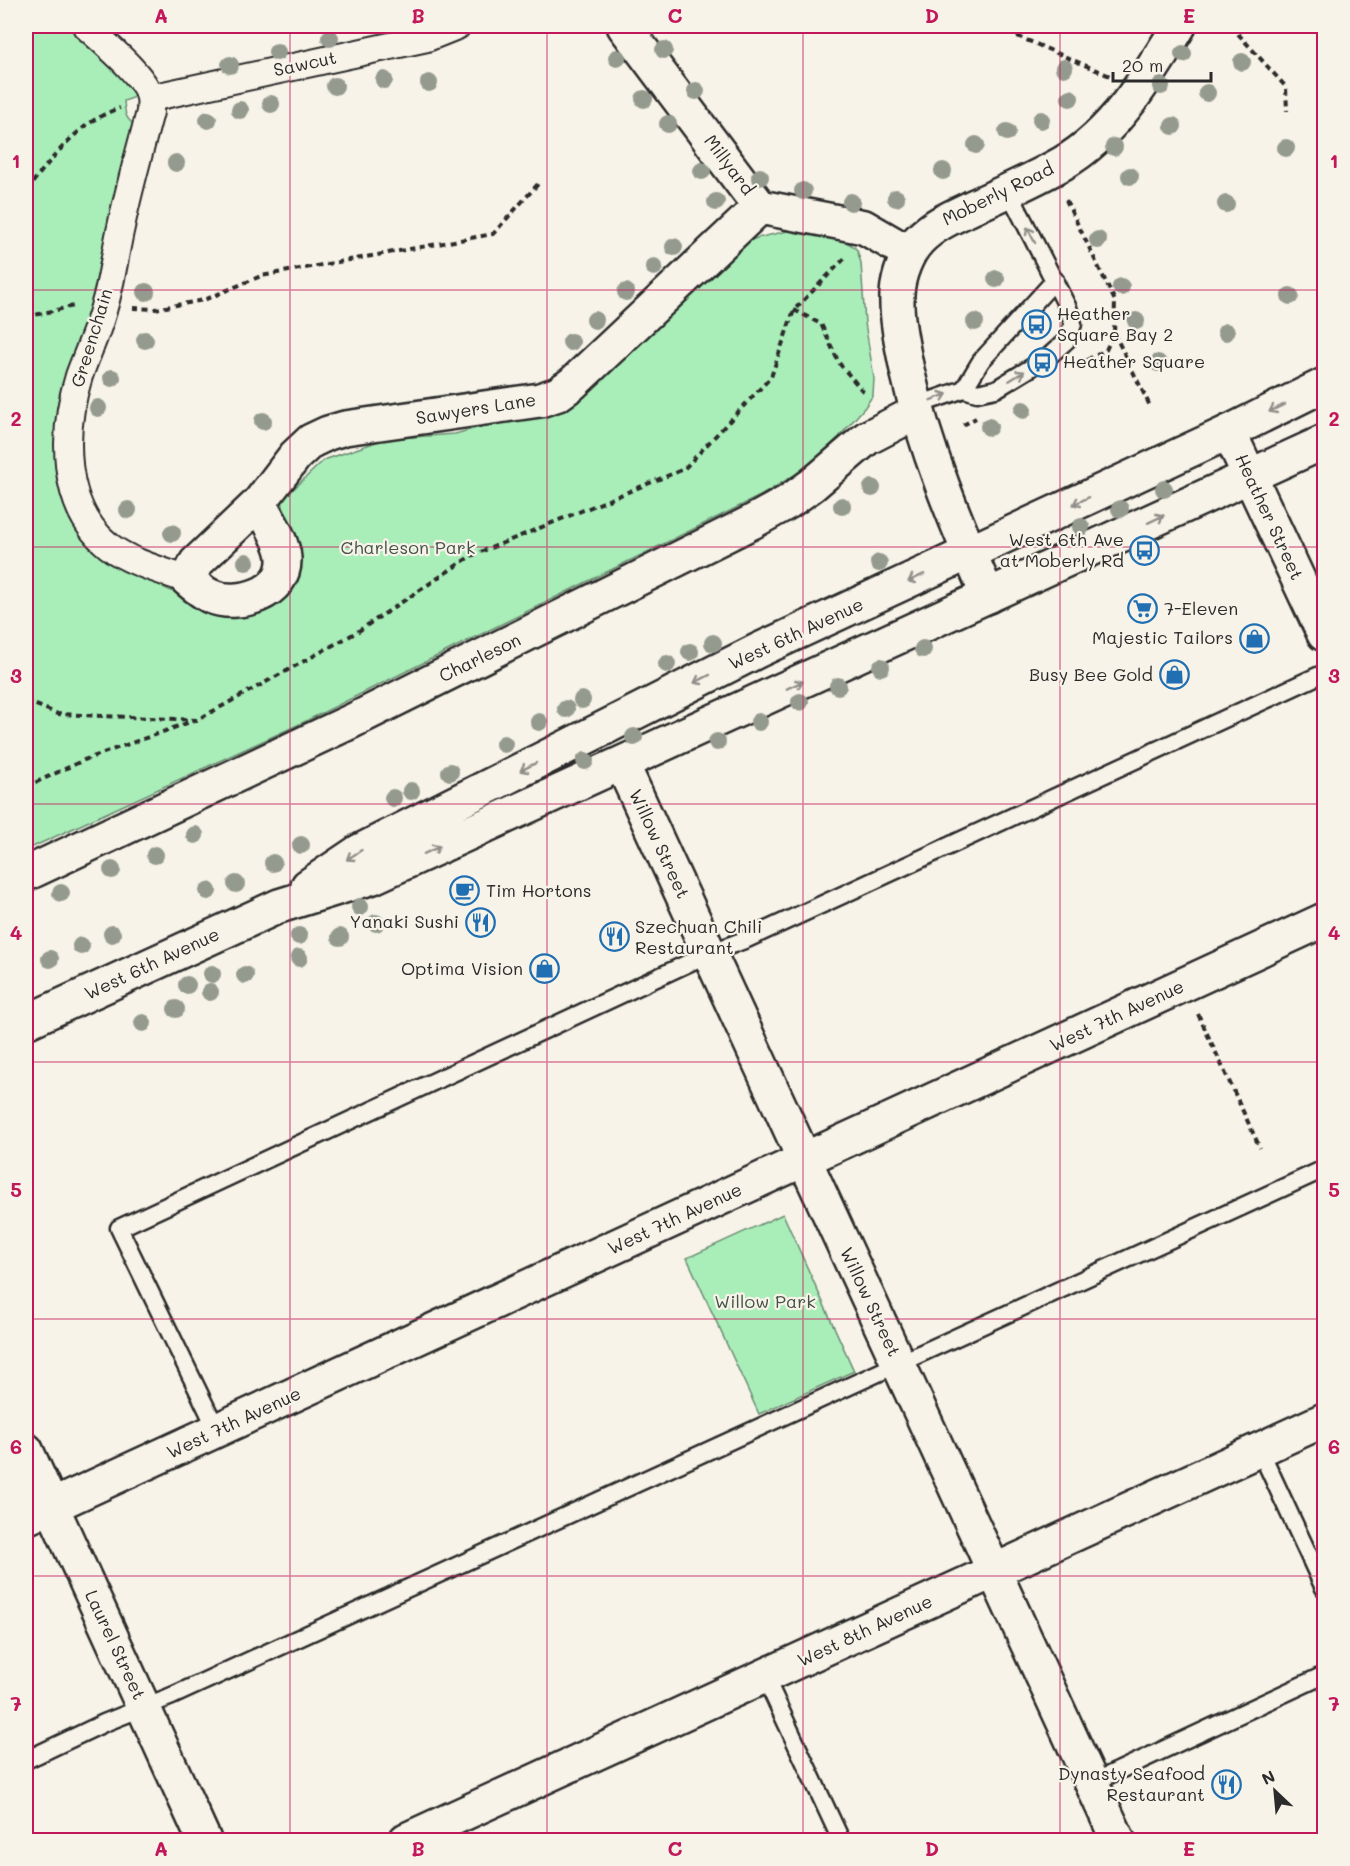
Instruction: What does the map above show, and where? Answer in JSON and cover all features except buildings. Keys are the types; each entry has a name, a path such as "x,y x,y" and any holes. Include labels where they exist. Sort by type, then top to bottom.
{"street":[{"path":"86,26 134,72 144,84 150,98"},
{"name":"Sawcut","path":"150,98 427,38 457,26"},
{"name":"Millyard","path":"624,26 760,207 864,227 909,252"},
{"name":"Moberly Road","path":"988,597 941,485 916,409 901,340 897,292 909,252 938,223 1064,162 1099,134 1135,93 1179,26"},
{"name":"Greenchain","path":"150,98 150,112 122,224 105,307 79,378 70,418 69,456 72,486 81,513 109,546 138,562 188,580"},
{"name":"Sawyers Lane","path":"188,580 196,562 258,503 295,456 311,441 345,428 540,400 558,394 572,384 760,207"},
{"name":"West 6th Avenue","path":"279,906 360,851 759,650 1229,432 1324,385"},
{"name":"Charleson","path":"26,874 352,721 752,522 788,502 812,485 867,438 916,409"},
{"name":"Heather Street","path":"1229,432 1324,634"},
{"name":"West 6th Avenue","path":"26,1022 279,906 373,877 1324,442"},
{"path":"188,580 212,597 232,600 252,598 265,591 276,581 282,570 284,557 276,534 258,503"},
{"name":"Willow Street","path":"622,764 1118,1840"},
{"name":"West 7th Avenue","path":"38,1512 1324,920"},
{"name":"West 8th Avenue","path":"406,1840 1324,1420"},
{"name":"Laurel Street","path":"26,1450 38,1512 144,1706 204,1840"}],"lane":[{"path":"964,389 977,393 996,389 1047,358 1067,340 1073,324 1068,308 1008,190"},
{"path":"916,409 964,389 981,362 1054,280"},
{"path":"217,1430 119,1228 710,953 769,929 1324,673"},
{"path":"26,1760 144,1706 172,1696 1324,1170"},
{"path":"1260,1450 1324,1588"},
{"path":"1092,1783 1324,1676"},
{"path":"765,1677 841,1840"}],"path":[{"path":"999,26 1001,29 1110,76"},
{"path":"1231,26 1286,87 1287,111"},
{"path":"26,191 51,159 82,128 111,111 150,98"},
{"path":"26,317 74,306 155,309 204,300 261,276 493,234 538,184"},
{"path":"26,788 84,760 197,720 357,632 471,556 684,470 771,377 794,310 849,254"},
{"path":"794,310 821,324 839,363 866,395"},
{"path":"1114,333 1150,406"},
{"path":"26,701 58,714 197,720"},
{"path":"1198,1013 1260,1148"}],"green space":[{"name":"Charleson Park","path":"26,26 75,26 144,94 124,101 127,118 135,125 83,351 68,371 56,451 78,527 133,571 167,589 207,606 249,607 288,534 282,500 324,460 385,439 455,434 557,406 744,243 757,238 792,230 843,240 857,250 861,263 865,323 874,378 873,395 839,437 819,456 793,476 762,495 302,723 26,850"},
{"name":"Willow Park","path":"783,1214 854,1371 759,1414 687,1258"}],"place":[{"name":"Heather Square Bay 2","path":"1036,324"},
{"name":"Heather Square","path":"1042,362"},
{"name":"West 6th Ave at Moberly Rd","path":"1145,550"},
{"name":"7-Eleven","path":"1143,609"},
{"name":"Majestic Tailors","path":"1254,638"},
{"name":"Busy Bee Gold","path":"1174,675"},
{"name":"Tim Hortons","path":"465,891"},
{"name":"Yanaki Sushi","path":"480,922"},
{"name":"Szechuan Chili Restaurant","path":"614,937"},
{"name":"Optima Vision","path":"544,969"},
{"name":"Dynasty Seafood Restaurant","path":"1226,1784"}]}
